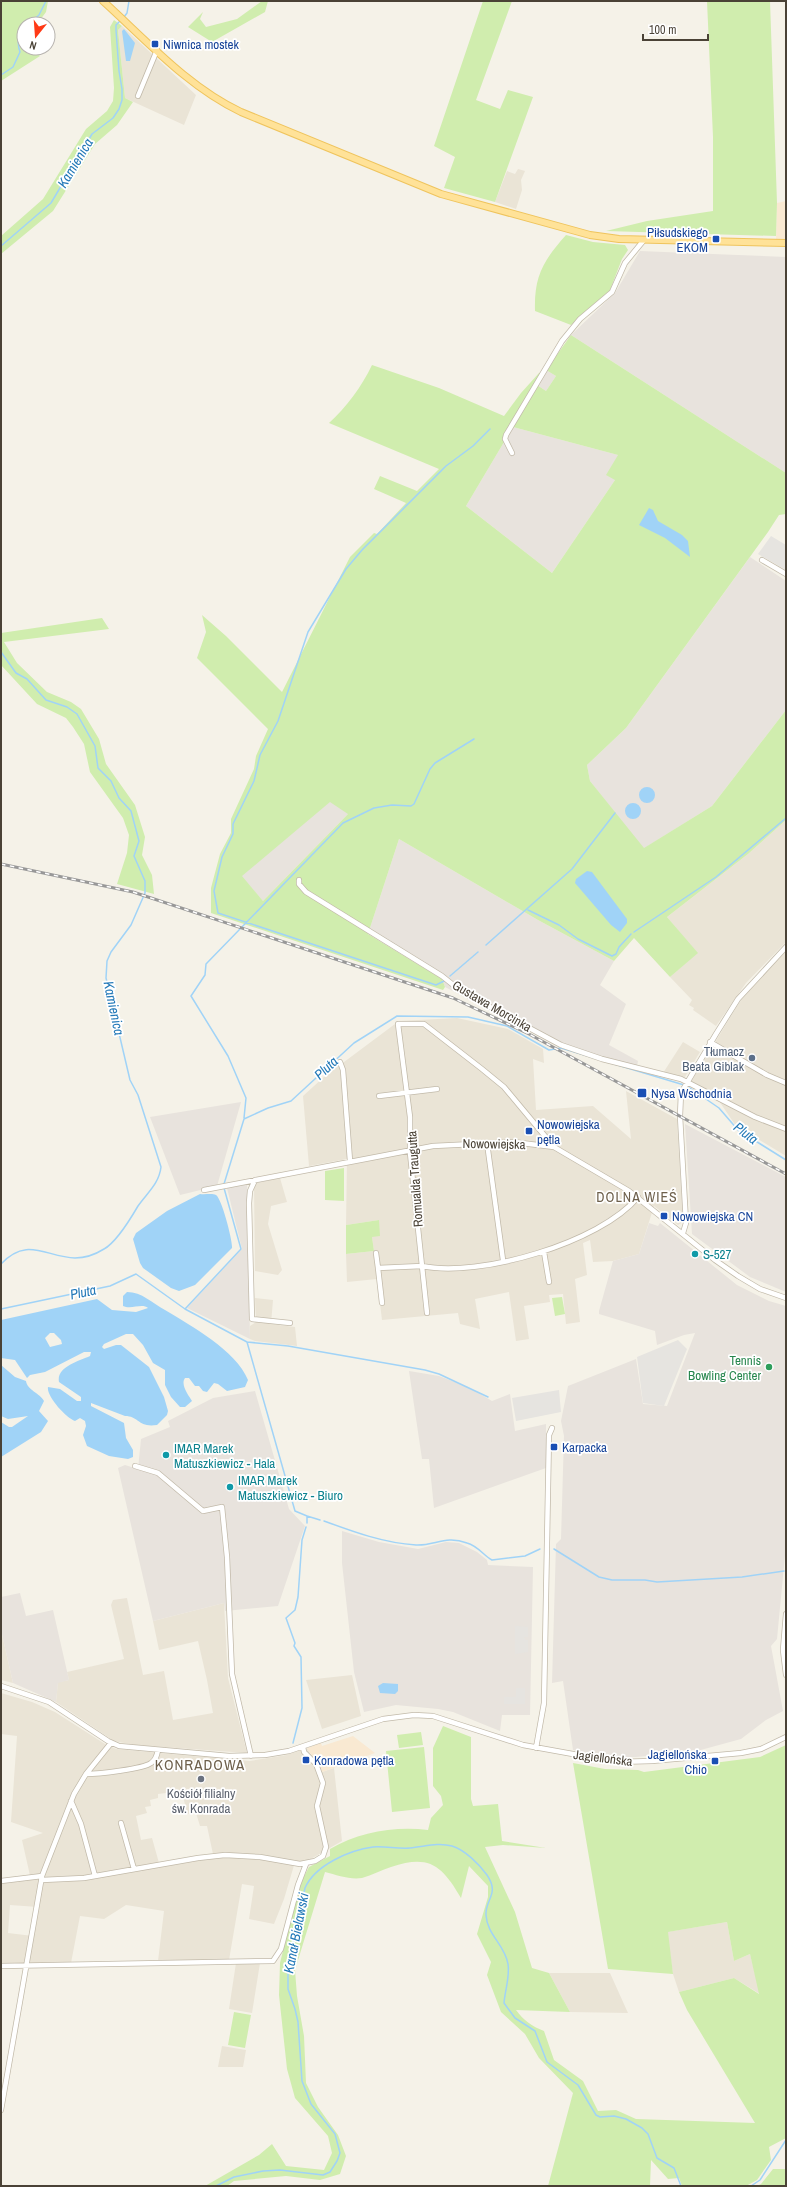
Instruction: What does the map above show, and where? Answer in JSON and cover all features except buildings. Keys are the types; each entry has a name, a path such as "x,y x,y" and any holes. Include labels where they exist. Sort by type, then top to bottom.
{"main road":[{"path":"103,1 203,90 226,105 418,185 460,200 590,235 644,240 786,243"}],"street":[{"path":"138,96 157,50"},
{"path":"512,453 505,439 506,435 549,361 573,327 612,292 625,263 644,240"},
{"path":"762,560 786,574"},
{"name":"Gustawa Morcinka","path":"299,880 299,884 306,892 442,976 462,992 561,1044 602,1059 685,1084 755,1117 786,1129"},
{"path":"683,1234 686,1224 686,1215 680,1104 685,1084 738,999 786,946"},
{"name":"Romualda Traugutta","path":"427,1313 407,1093 398,1024 424,1024 504,1087 554,1147"},
{"path":"710,1042 767,1075 786,1083"},
{"path":"340,1062 343,1070 350,1161"},
{"path":"379,1096 437,1089"},
{"path":"487,1142 503,1260"},
{"name":"Nowowiejska","path":"204,1190 350,1161 458,1143 513,1142 554,1147 606,1176 638,1197 738,1276 760,1289 786,1298"},
{"path":"254,1180 250,1191 249,1203 252,1262 252,1319 290,1323"},
{"path":"378,1268 422,1266 469,1268 544,1252 576,1239 626,1211 638,1197"},
{"path":"544,1252 548,1282"},
{"path":"376,1253 382,1303"},
{"path":"536,1748 544,1703 549,1435 552,1428"},
{"path":"135,1466 158,1473 203,1511 222,1507 227,1557 232,1674 251,1756"},
{"path":"786,1614 783,1650 786,1675"},
{"path":"1,1686 49,1702 111,1743 86,1774 71,1801 42,1878 1,2110"},
{"name":"Jagiellońska","path":"111,1743 119,1746 158,1750 251,1756 278,1753 303,1747 383,1719 414,1715 433,1716 492,1736 536,1748 602,1760 632,1762 741,1754 762,1749 786,1737"},
{"path":"1,1881 95,1876 225,1855 306,1864 322,1856 326,1847 317,1806 322,1781 316,1764 304,1752 303,1747"},
{"path":"86,1774 97,1774 149,1765 155,1759 158,1750"},
{"path":"71,1801 81,1824 95,1876"},
{"path":"121,1822 134,1869"},
{"path":"1,1966 274,1961 281,1949 298,1885 306,1864"}],"shaded area":[{"path":"122,26 196,95 184,125 125,98 118,30"},
{"path":"518,169 525,171 521,180 522,190 516,209 495,202 507,171 515,174"},
{"path":"786,201 786,240 776,240 777,203"},
{"path":"640,251 786,257 786,473 571,335 615,293"},
{"path":"546,370 556,376 546,391 537,385"},
{"path":"513,427 618,455 615,480 552,573 466,506"},
{"path":"771,536 786,545 786,570 758,554"},
{"path":"750,557 786,581 786,710 712,806 643,849 590,781 587,765 626,728"},
{"path":"330,801 349,813 263,901 241,876"},
{"path":"786,820 786,942 746,983 716,1026 693,1010 694,1008 689,1005 692,1000 670,977 697,953 667,917 748,854"},
{"path":"399,839 538,920 614,961 600,985 626,1004 609,1045 638,1061 637,1066 554,1043 445,987 442,979 368,934"},
{"path":"786,951 786,1156 736,1126 719,1101 689,1085 739,1003 757,980"},
{"path":"457,1018 508,1029 543,1049 544,1063 533,1059 536,1110 593,1106 631,1139 626,1091 677,1119 683,1222 678,1225 654,1206 639,1254 613,1261 593,1262 590,1240 583,1243 587,1275 575,1279 580,1322 566,1324 563,1294 549,1295 550,1302 524,1306 529,1339 516,1341 509,1292 475,1299 480,1329 460,1324 458,1313 382,1320 377,1279 347,1282 346,1254 374,1251 372,1237 379,1220 346,1225 347,1159 309,1166 303,1096 336,1066 340,1065 399,1021"},
{"path":"683,1042 700,1052 685,1077 663,1073"},
{"path":"241,1102 217,1186 180,1195 150,1117"},
{"path":"685,1124 786,1177 786,1292 750,1277 692,1234"},
{"path":"280,1178 287,1202 271,1206 268,1224 282,1270 278,1275 255,1271 254,1187 256,1183"},
{"path":"247,1184 250,1339 187,1308 242,1249 227,1188"},
{"path":"649,1223 658,1226 660,1223 737,1285 769,1301 786,1306 786,1545 777,1639 771,1646 783,1711 766,1720 741,1739 697,1751 636,1757 602,1757 573,1750 563,1681 552,1683 556,1544 561,1539 564,1436 561,1421 568,1386 636,1359 643,1404 667,1406 695,1333 684,1335 657,1345 655,1331 599,1314 613,1261 639,1254"},
{"path":"255,1298 273,1300 271,1324 295,1327 297,1346 255,1341 250,1339 250,1326 256,1322"},
{"path":"678,1340 687,1349 664,1406 643,1403 637,1357"},
{"path":"409,1371 439,1376 468,1387 492,1401 510,1394 515,1431 546,1424 546,1468 434,1508 429,1459 422,1459"},
{"path":"559,1390 561,1412 516,1421 512,1398"},
{"path":"255,1391 289,1509 305,1526 278,1606 225,1611 224,1603 153,1621 118,1468 125,1465 138,1469 141,1439 170,1427 168,1421 213,1398"},
{"path":"342,1531 379,1542 418,1549 446,1542 459,1543 477,1552 487,1560 488,1565 533,1567 530,1715 502,1715 500,1731 453,1712 438,1709 396,1705 364,1712 354,1672 342,1563"},
{"path":"20,1593 26,1616 53,1610 69,1680 58,1683 56,1702 13,1683 1,1630 1,1597"},
{"path":"127,1598 143,1675 164,1671 173,1720 213,1713 207,1680 198,1641 159,1650 153,1621 224,1603 228,1678 247,1753 135,1745 114,1741 56,1702 58,1682 69,1680 67,1672 124,1659 111,1605 113,1600"},
{"path":"515,1626 528,1627 528,1637 524,1637 525,1640 528,1640 528,1652 515,1654"},
{"path":"1,1630 13,1683 1,1680"},
{"path":"352,1675 361,1716 322,1729 306,1680"},
{"path":"516,1688 525,1688 525,1704 504,1704 504,1697 516,1697"},
{"path":"1,1693 32,1702 55,1712 105,1744 116,1749 250,1761 287,1755 307,1748 322,1772 334,1768 342,1841 309,1860 295,1862 284,1899 274,1924 249,1919 254,1886 242,1884 229,1960 158,1961 164,1911 126,1905 104,1919 80,1916 71,1963 1,1964 1,1883 31,1880 22,1840 43,1833 11,1822 17,1736 1,1734","holes":["182,1791 187,1814 196,1813 200,1826 207,1826 213,1854 159,1863 152,1838 141,1840 136,1816 147,1813 145,1807 151,1806 150,1800 158,1798 158,1794","10,1905 38,1907 33,1936 8,1933"]},
{"path":"353,1736 375,1753 322,1772 307,1748 321,1743 322,1746"},
{"path":"727,1922 734,1961 750,1954 760,1994 734,1978 679,1992 673,1974 667,1932"},
{"path":"236,1963 260,1963 252,2013 229,2009"},
{"path":"549,1973 610,1973 628,2013 570,2012"},
{"path":"222,2046 246,2050 243,2067 218,2067"}],"green space":[{"path":"1,1 48,1 46,12 43,16 16,16 16,56 40,56 1,81"},
{"path":"262,1 268,1 265,12 212,42 188,27 203,12 200,19 206,27 237,19"},
{"path":"483,1 512,1 476,100 500,109 508,90 533,97 495,202 444,188 455,157 434,146"},
{"path":"707,1 770,1 777,203 776,236 606,231 647,221 713,211 713,137"},
{"path":"114,20 122,26 118,30 125,98 133,102 117,125 95,144 53,211 1,254 1,236 43,199 86,129 107,111 113,101 114,88 110,27"},
{"path":"566,235 593,242 625,245 628,250 622,259 610,290 571,325 535,311 538,278 551,253"},
{"path":"571,335 786,473 786,514 779,515 626,728 587,765 590,781 644,848 712,806 786,710 786,820 748,854 667,917 698,953 670,977 634,938 614,961 538,920 399,839 368,934 442,979 445,987 443,990 211,913 211,888 220,854 231,833 231,819 254,769 256,756 268,729 197,658 206,632 202,615 226,636 282,692 350,557 374,533 377,534 406,503 374,489 380,476 417,491 439,469 329,423 353,396 372,365 439,388 504,416 521,393 539,373 546,370","holes":["546,370 556,376 546,391 537,385","513,427 618,455 606,475 615,480 552,573 466,506","330,802 348,814 263,901 242,876"]},
{"path":"102,618 109,629 4,642 17,663 47,692 71,702 81,709 99,739 106,764 135,805 145,837 142,855 152,875 154,894 117,884 127,853 129,835 123,818 90,772 84,744 73,727 66,718 37,704 1,665 1,633"},
{"path":"344,1168 344,1201 325,1200 325,1171"},
{"path":"379,1220 380,1236 372,1237 374,1251 346,1254 346,1225"},
{"path":"562,1297 565,1314 555,1316 552,1298"},
{"path":"443,1726 471,1737 471,1799 473,1806 498,1804 502,1841 546,1848 503,1845 485,1847 515,1912 532,1968 549,1973 570,2012 516,2010 528,2023 544,2031 554,2060 583,2081 598,2111 616,2110 636,2119 755,2123 687,2010 679,1992 734,1978 759,1994 750,1954 734,1961 727,1922 668,1932 673,1974 608,1969 573,1763 605,1769 638,1770 644,1772 760,1757 786,1745 786,2138 769,2147 771,2160 757,2180 746,2186 682,2186 679,2178 668,2179 651,2160 650,2186 548,2186 573,2093 539,2058 525,2034 501,2012 487,1975 491,1962 477,1934 488,1897 488,1886 469,1866 461,1898 448,1878 441,1871 434,1866 416,1862 404,1863 362,1878 348,1878 325,1872 295,1970 297,1996 304,2036 306,2083 318,2107 338,2135 346,2156 340,2174 320,2180 286,2176 234,2181 227,2186 205,2186 259,2155 272,2144 286,2166 324,2170 332,2153 328,2136 295,2098 287,2069 279,1995 280,1963 299,1886 309,1867 330,1856 330,1849 341,1843 365,1834 390,1830 428,1830 431,1818 443,1805 441,1796 433,1786 433,1748"},
{"path":"421,1732 423,1745 399,1748 397,1735"},
{"path":"424,1747 430,1808 392,1812 386,1751"},
{"path":"234,2012 251,2015 245,2048 228,2045"},
{"path":"773,2169 786,2169 786,2186 757,2186 761,2184"}],"water":[{"path":"124,29 135,43 130,61 126,61 122,31"},
{"path":"649,508 653,510 658,521 682,535 688,541 690,557 665,538 639,525"},
{"path":"647,787 653,789 655,795 653,801 647,803 641,801 639,795 641,789"},
{"path":"633,803 639,805 641,811 639,817 633,819 627,817 625,811 627,805"},
{"path":"587,871 592,872 627,919 627,923 620,932 611,925 575,883 576,879"},
{"path":"200,1194 214,1194 218,1198 227,1221 232,1248 195,1285 179,1291 171,1288 143,1268 140,1263 133,1239 136,1233 167,1211"},
{"path":"127,1292 132,1292 142,1296 200,1331 234,1359 248,1380 245,1387 227,1391 218,1384 214,1383 207,1392 203,1391 199,1386 195,1386 189,1378 185,1378 184,1387 192,1401 185,1407 180,1407 171,1397 165,1385 165,1370 153,1363 143,1345 133,1334 126,1334 104,1344 102,1347 104,1349 121,1345 149,1367 164,1397 168,1411 167,1415 157,1425 146,1425 133,1418 91,1403 91,1406 124,1423 126,1438 133,1450 133,1457 128,1459 109,1456 87,1446 83,1435 86,1426 85,1421 80,1418 75,1421 67,1416 53,1401 48,1391 48,1387 60,1389 77,1401 81,1401 81,1397 59,1382 59,1377 65,1368 90,1356 91,1352 84,1352 45,1372 30,1375 27,1378 15,1360 1,1358 1,1320 97,1299 112,1310 136,1312 148,1308 143,1306 123,1306 123,1296","holes":["50,1333 54,1333 61,1340 62,1344 50,1347 45,1338"]},
{"path":"1,1365 15,1377 26,1381 29,1387 42,1398 44,1401 39,1411 48,1421 41,1432 1,1457 1,1422 9,1427 12,1427 28,1416 8,1419 1,1416"},
{"path":"383,1683 398,1684 398,1691 395,1694 380,1693 378,1686"}],"waterway":[{"path":"38,16 46,1"},
{"name":"Kamienica","path":"124,17 127,13 129,1"},
{"name":"Kamienica","path":"1,246 51,203 92,134 113,118 119,109 122,100 122,89 119,71 116,25 121,20"},
{"path":"1,75 13,67 18,56"},
{"path":"444,981 436,985 218,913 214,891 222,857 233,834 233,824 254,781 260,755 278,721 308,632 346,569 362,550 446,466 473,446 490,429"},
{"name":"Kamienica","path":"1,652 16,673 27,679 46,700 67,707 77,714 95,746 98,768 111,781 119,798 131,811 139,841 134,856 145,881 145,893 131,925 111,952 107,961 106,978 130,1080 138,1095 161,1167 158,1178 128,1223 114,1241 98,1253 75,1258 37,1250 19,1251 10,1256 1,1264"},
{"path":"244,1118 246,1098 228,1056 191,996 205,975 206,964 343,823 374,808 392,805 411,806 414,804 430,769 435,763 474,739"},
{"path":"486,945 572,869 615,813"},
{"path":"634,932 716,877 786,818"},
{"path":"528,910 559,925 578,939 612,956 616,954 619,947 631,934"},
{"path":"450,976 478,952"},
{"name":"Pluta","path":"224,1184 244,1119 268,1108 291,1101 354,1043 397,1016 468,1017 507,1026 549,1050 561,1048 684,1085"},
{"name":"Pluta","path":"687,1086 719,1108 738,1130 786,1160"},
{"name":"Pluta","path":"1,1309 110,1286 136,1274 185,1309 241,1249 224,1188"},
{"path":"185,1309 247,1342 295,1511 307,1516 307,1523"},
{"path":"247,1342 288,1346 425,1370 439,1374 488,1397"},
{"path":"307,1516 320,1520"},
{"path":"324,1521 369,1536 404,1544 423,1545 446,1540 459,1541 471,1544 492,1560 525,1556 540,1549"},
{"path":"293,1743 302,1708 301,1657 294,1646 295,1643 286,1618 295,1610 298,1597 302,1540 306,1527"},
{"path":"554,1549 599,1577 612,1580 645,1580 657,1582 742,1577 784,1571"},
{"name":"Kanał Bielawski","path":"216,2186 234,2177 263,2171 280,2170 323,2175 330,2172 340,2153 335,2134 311,2104 302,2081 298,2022 288,1989 288,1967 305,1888 310,1880 317,1872 334,1860 354,1851 373,1847 410,1848 441,1844 452,1846 467,1854 480,1866 491,1882 492,1892 486,1909 486,1915 489,1928 503,1951 508,1964 508,1979 504,2003 515,2018 535,2031 547,2062 578,2085 596,2115 600,2117 614,2116 626,2119 642,2128 648,2134 657,2158 674,2168 681,2186"},
{"name":"Kanał Bielawski","path":"751,2186 760,2180 786,2140"}],"railway":[{"path":"1,864 133,892 453,998 529,1034 786,1174"}],"place":[{"name":"Niwnica mostek","path":"155,44"},
{"name":"Piłsudskiego EKOM","path":"716,239"},
{"name":"Tłumacz Beata Giblak","path":"752,1058"},
{"name":"Nysa Wschodnia","path":"642,1093"},
{"name":"Nowowiejska pętla","path":"529,1131"},
{"name":"Nowowiejska CN","path":"664,1216"},
{"name":"S-527","path":"695,1254"},
{"name":"Tennis Bowling Center","path":"769,1367"},
{"name":"Karpacka","path":"554,1447"},
{"name":"IMAR Marek Matuszkiewicz - Hala","path":"166,1455"},
{"name":"IMAR Marek Matuszkiewicz - Biuro","path":"230,1487"},
{"name":"Konradowa pętla","path":"306,1760"},
{"name":"Jagiellońska Chio","path":"715,1761"},
{"name":"Kościół filialny św. Konrada","path":"201,1779"}],"district":[{"name":"DOLNA WIEŚ","path":"637,1197"},
{"name":"KONRADOWA","path":"200,1764"}]}
